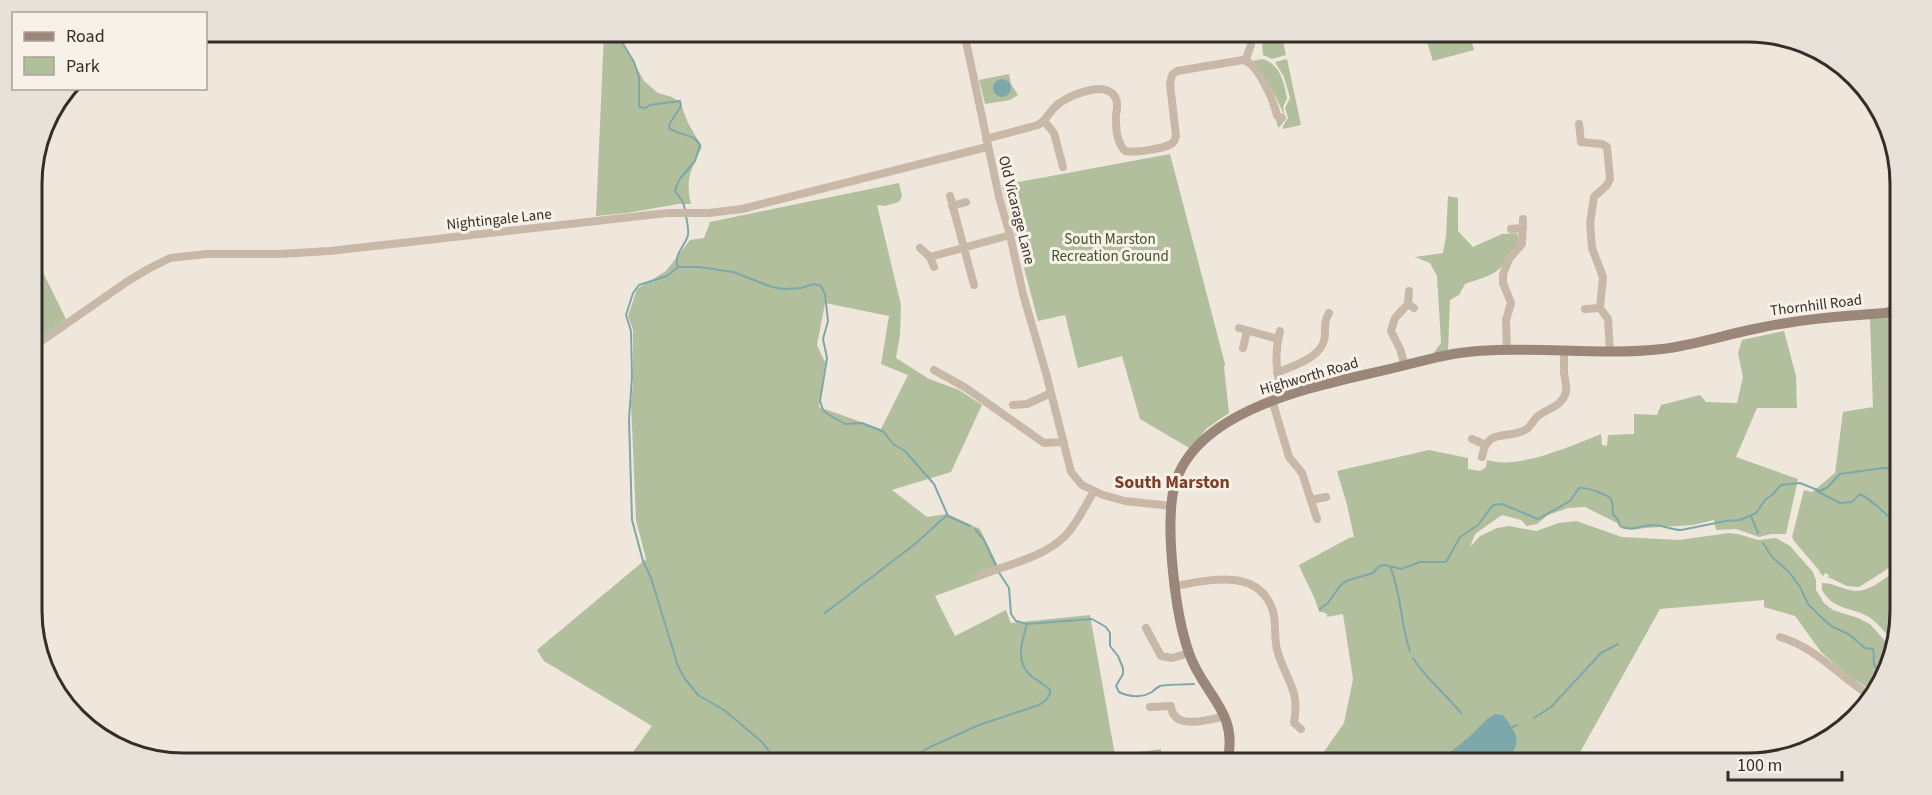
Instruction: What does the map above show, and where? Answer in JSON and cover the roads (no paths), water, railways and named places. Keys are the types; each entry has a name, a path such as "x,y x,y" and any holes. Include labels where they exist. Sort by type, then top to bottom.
{"street":[{"name":"Old Vicarage Lane","path":"966,42 986,143 1023,294 1073,475 1079,483 1094,491 1125,501 1171,506"},
{"path":"1246,60 1251,45"},
{"path":"1246,60 1269,91 1277,116 1282,118"},
{"path":"1063,167 1054,133 1044,121 1053,108 1063,101 1088,90 1106,89 1116,99 1119,141 1125,152 1165,147 1173,143 1176,136 1170,84 1172,75 1177,71 1246,60"},
{"name":"Nightingale Lane","path":"42,341 148,268 171,258 207,254 330,251 680,213 709,213 742,209 986,143 1044,121"},
{"path":"1579,124 1581,142 1602,144 1607,147 1610,179 1594,197 1590,238 1603,277 1600,308 1608,319 1610,352"},
{"path":"950,196 974,285"},
{"path":"952,206 966,202"},
{"path":"1507,349 1506,320 1511,303 1503,283 1503,274 1509,259 1522,244 1524,219"},
{"path":"1511,229 1523,228"},
{"path":"930,257 1010,235"},
{"path":"920,248 930,257 934,267"},
{"path":"1405,366 1401,349 1391,333 1391,326 1395,318 1411,306 1409,291"},
{"path":"1585,309 1600,308"},
{"name":"Thornhill Road","path":"1737,333 1776,325 1890,312"},
{"path":"1277,373 1306,360 1321,350 1324,342 1324,317"},
{"path":"1243,348 1243,330 1278,339"},
{"path":"1280,331 1275,351 1277,373 1283,396"},
{"name":"Highworth Road","path":"1228,753 1230,738 1225,716 1189,653 1182,630 1175,586 1171,506 1180,469 1198,445 1227,423 1283,396 1459,353 1507,349 1610,352 1653,350 1684,346 1737,333"},
{"path":"1482,456 1484,444 1497,436 1526,430 1538,416 1562,401 1566,387 1564,350"},
{"path":"934,370 966,388 1044,443 1064,442"},
{"path":"1013,405 1026,404 1051,393"},
{"path":"1272,400 1289,457 1302,473 1317,519"},
{"path":"1472,439 1484,444"},
{"path":"977,576 1036,554 1060,541 1075,524 1094,491"},
{"path":"1311,500 1326,497"},
{"path":"1175,586 1226,579 1248,584 1263,595 1274,616 1277,650 1294,689 1296,703 1294,726"},
{"path":"1146,628 1161,656 1172,658 1189,653"},
{"path":"1780,637 1804,646 1865,692"},
{"path":"1150,707 1171,706 1175,718 1185,722 1225,716"}],"water":[{"path":"1002,79 1008,82 1011,88 1008,94 1002,97 996,94 993,88 996,82"},
{"path":"1495,714 1503,715 1515,734 1516,745 1512,753 1449,753 1469,737"}],"waterway":[{"path":"622,42 634,62 639,77 639,107 645,108 650,105 680,101 681,106 669,128 694,138 700,145 695,161 679,180 675,191 683,202 685,210"},
{"path":"678,267 678,254 688,235 686,216"},
{"path":"770,753 762,742 724,710 698,695 685,679 678,666 651,578 643,561 632,520 629,419 632,377 631,331 626,315 633,293 639,285 667,276 678,267 699,267 733,272 772,287 784,289 801,288 814,284 821,286 825,294 828,321 823,339 827,358 820,401 823,410 845,424 862,423 884,432 893,444 905,451 934,484 948,516 970,526"},
{"path":"1320,609 1346,581 1373,573 1379,566 1385,565 1401,569 1420,562 1446,562 1460,537 1478,525 1493,505 1502,504 1538,519 1570,501 1579,488 1582,488 1609,497 1613,505 1613,514 1620,526 1624,528 1657,525 1681,530 1740,520 1756,513 1766,499 1781,485 1800,483 1820,491 1828,487 1840,474 1890,468"},
{"path":"1817,491 1840,503 1852,502 1860,494 1890,517"},
{"path":"825,613 915,544 947,515"},
{"path":"1751,516 1758,533"},
{"path":"975,529 984,540 996,566"},
{"path":"1763,543 1772,557 1789,572 1800,587 1808,604 1831,626 1850,635 1865,648 1873,649 1874,665 1877,668"},
{"path":"1390,567 1397,588 1410,651"},
{"path":"998,571 1009,588 1011,614 1016,621 1027,624 1092,619 1106,627 1110,633 1110,646 1118,656 1123,668 1123,674 1116,686 1119,692 1140,696 1160,686 1194,684"},
{"path":"920,753 979,725 1039,705 1046,700 1050,690 1030,675 1022,664 1021,651 1027,624"},
{"path":"1534,718 1551,707 1601,653 1618,644"},
{"path":"1413,658 1461,713"},
{"path":"1512,727 1518,725"}],"district":[{"name":"South Marston","path":"1172,482"}],"park label":[{"name":"South Marston Recreation Ground","path":"1110,248"}]}
